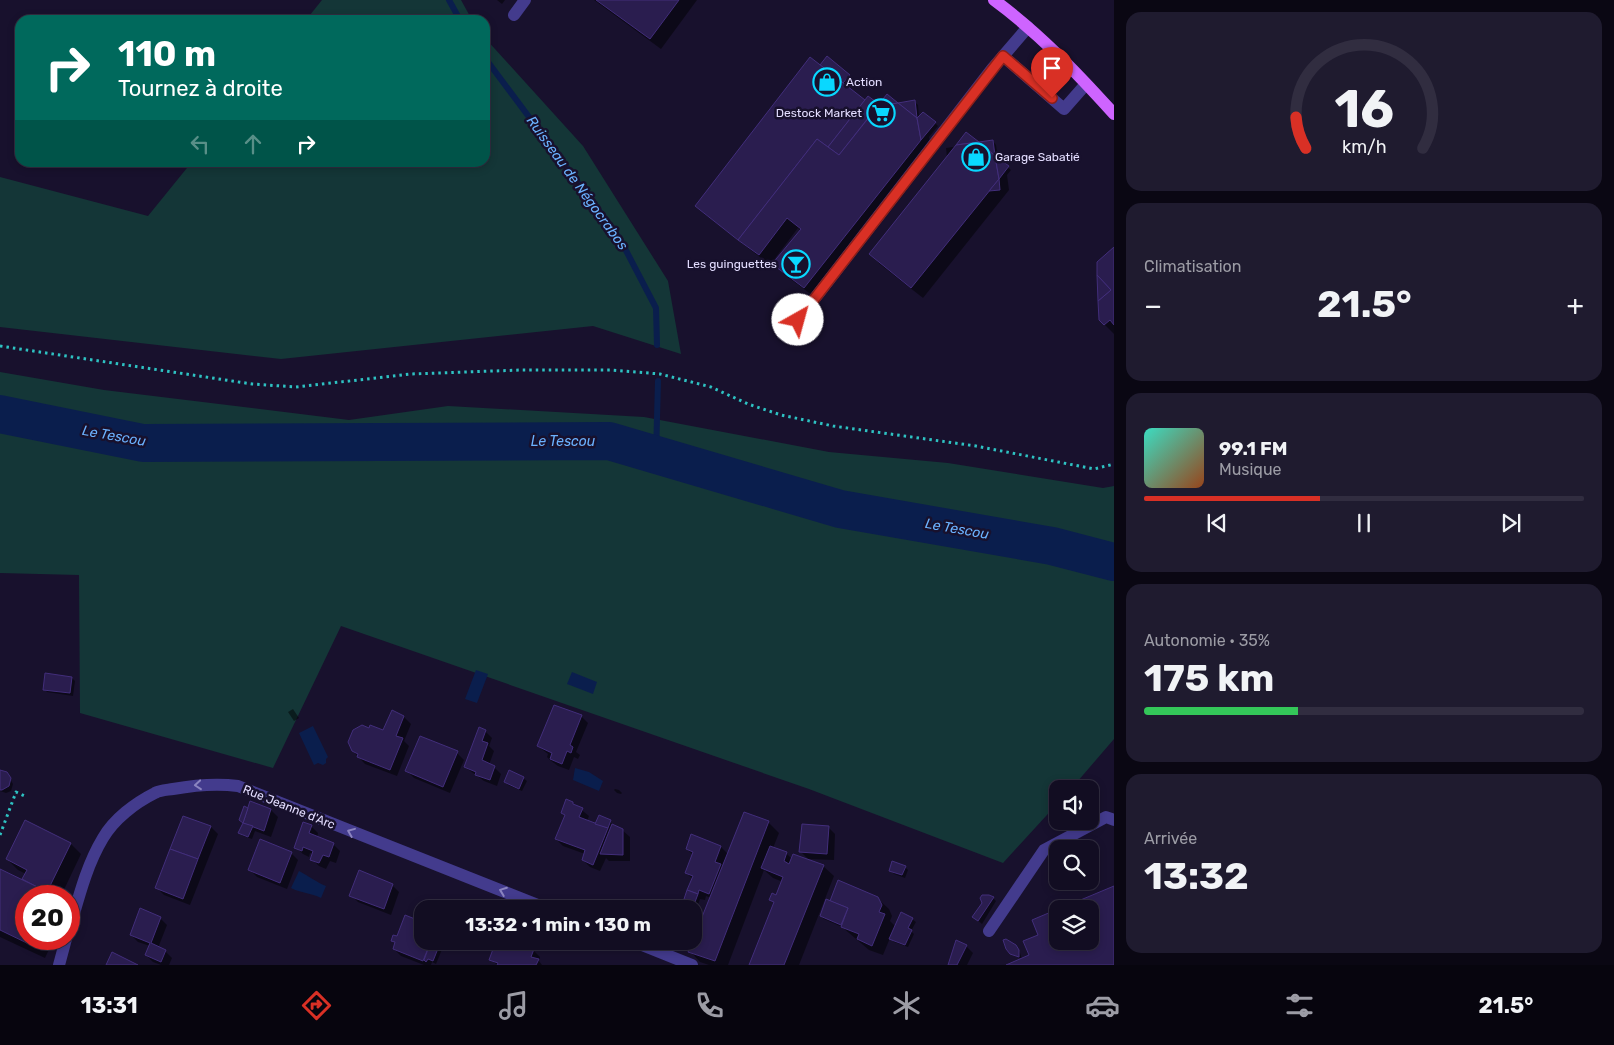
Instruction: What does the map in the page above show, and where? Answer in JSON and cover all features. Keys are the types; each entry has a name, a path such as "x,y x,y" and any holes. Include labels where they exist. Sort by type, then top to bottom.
{"main road":[{"path":"999,1 1072,68 1114,114"}],"street":[{"path":"514,15 525,0"},
{"path":"798,320 1003,56 1028,27"},
{"path":"1003,56 1064,109 1086,84"},
{"name":"Rue Jeanne d'Arc","path":"80,894 86,874 104,836 114,823 133,807 156,792 197,784 224,784 238,786 525,900"},
{"path":"989,931 1044,850 1106,817 1114,820"},
{"path":"58,965 63,950"},
{"path":"654,950 692,965"}],"path":[{"path":"0,346 252,384 289,386 410,374 521,370 611,370 660,374 711,387 748,404 781,415 833,426 976,446 1094,469 1114,464"},
{"path":"0,835 16,792 27,798"}],"green space":[{"path":"322,0 461,0 469,15 310,15"},
{"path":"490,44 583,146 668,281 681,354 593,326 281,359 0,327 0,177 148,216 188,167 490,167"},
{"path":"0,372 104,390 349,420 448,406 644,417 829,452 948,463 1103,488 1114,486 1114,739 1079,780 1049,780 1049,813 1003,863 809,789 341,626 273,768 80,713 79,575 0,573"}],"water":[{"path":"476,670 488,674 477,703 465,699"},
{"path":"572,672 597,682 593,694 567,684"},
{"path":"313,726 328,757 323,765 318,763 314,765 299,733"},
{"path":"575,768 589,772 603,781 599,791 573,780"},
{"path":"299,871 326,886 321,898 291,888"}],"building":[{"path":"596,0 679,0 650,39"},
{"path":"827,56 850,75 843,83 820,65"},
{"path":"810,57 865,100 828,147 817,139 738,240 695,206"},
{"path":"887,94 898,103 878,106 879,104"},
{"path":"868,96 879,104 839,155 828,147"},
{"path":"915,100 917,118 898,103"},
{"path":"898,103 917,118 921,140 804,288 772,264 801,229 787,218 759,255 738,240 817,139 839,155 878,106"},
{"path":"923,112 936,122 921,140 917,118"},
{"path":"966,132 979,142 956,145"},
{"path":"993,140 995,156 979,142"},
{"path":"979,142 995,156 999,179 911,288 869,254 956,145"},
{"path":"995,156 1009,166 999,179"},
{"path":"999,179 1000,190 989,191"},
{"path":"1114,247 1114,325 1110,320 1104,325 1099,320 1098,301 1111,290 1097,275 1097,262"},
{"path":"1097,275 1111,290 1098,301"},
{"path":"45,673 72,677 70,693 43,690"},
{"path":"554,705 582,715 570,745 573,747 571,753 567,751 562,764 550,759 552,753 537,746"},
{"path":"392,710 404,716 396,736 403,738 390,770 357,757 358,754 352,751 348,742 353,730 362,725 369,728 370,725 383,730"},
{"path":"479,727 486,730 482,741 488,743 482,760 495,766 490,780 475,775 476,772 464,767"},
{"path":"420,736 458,751 443,787 405,771"},
{"path":"0,770 7,772 11,778 9,786 2,790 0,790"},
{"path":"509,770 524,777 519,789 504,782"},
{"path":"566,799 583,808 579,817 608,828 593,865 582,860 585,850 555,839 565,815 561,813"},
{"path":"250,801 271,809 264,831 243,823"},
{"path":"244,806 248,808 243,823 239,820"},
{"path":"744,812 769,821 715,961 688,952 689,950 702,950 702,917"},
{"path":"599,815 611,820 608,828 595,824"},
{"path":"183,816 211,826 198,859 170,849"},
{"path":"25,820 71,843 50,885 34,885 22,879 27,870 6,859"},
{"path":"303,822 312,825 309,833 334,843 329,857 323,855 319,863 310,860 313,851 303,847 302,851 294,848"},
{"path":"243,823 253,826 248,837 238,833"},
{"path":"612,824 623,829 623,855 600,854"},
{"path":"802,824 829,826 827,854 799,852"},
{"path":"691,834 721,846 715,862 721,864 709,894 699,890 698,894 687,890 693,876 685,873 693,852 686,849"},
{"path":"260,839 292,852 280,883 248,870"},
{"path":"770,846 787,852 784,861 789,864 793,854 824,865 784,965 749,965 774,902 769,900 772,893 776,895 783,877 761,868"},
{"path":"170,849 198,859 183,899 155,888"},
{"path":"892,861 906,866 902,875 889,871"},
{"path":"0,869 33,885 15,885 15,937 0,930"},
{"path":"359,870 393,884 384,909 349,896"},
{"path":"838,880 878,897 882,905 879,912 885,914 872,946 857,939 859,934 841,927 848,908 830,901"},
{"path":"1114,886 1114,965 1006,965 1029,955 1023,941 1038,935 1032,920 1049,913 1049,950 1099,950 1099,900 1081,900"},
{"path":"687,890 698,894 696,900 684,899"},
{"path":"982,895 994,897 978,921 972,917 982,903 980,898"},
{"path":"826,899 848,908 841,925 820,916"},
{"path":"140,908 161,917 151,943 166,950 161,962 145,955 150,943 130,935"},
{"path":"901,912 913,918 908,928 912,930 905,945 889,939"},
{"path":"405,915 414,919 414,950 427,950 423,961 393,949 395,942 391,941 393,935 397,936"},
{"path":"1006,939 1016,945 1019,950 1019,957 1010,954 1006,949 1003,940"},
{"path":"956,940 967,945 957,965 948,965"},
{"path":"428,950 437,950 433,961 428,959 426,962 424,960"},
{"path":"493,950 534,950 531,957 539,959 536,965 497,965 498,963 489,960"},
{"path":"112,952 138,965 106,965"}],"waterway":[{"name":"Ruisseau de Négocrabos","path":"449,0 457,15"},
{"name":"Ruisseau de Négocrabos","path":"490,65 620,239 656,308 657,345"},
{"name":"Ruisseau de Négocrabos","path":"656,455 658,381"},
{"name":"Le Tescou","path":"0,414 143,443 609,441 840,509 1052,546 1114,562"}],"place":[{"name":"Action","path":"827,82"},
{"name":"Destock Market","path":"881,113"},
{"name":"Garage Sabatié","path":"976,157"},
{"name":"Les guinguettes","path":"796,264"}],"route":[{"path":"798,320 1003,56 1052,98"}]}
